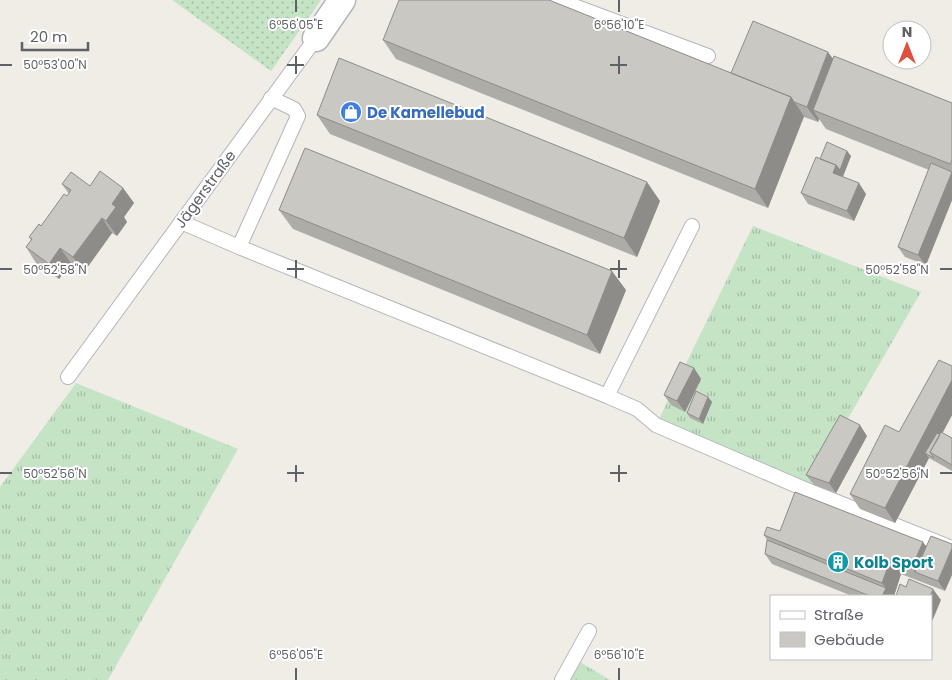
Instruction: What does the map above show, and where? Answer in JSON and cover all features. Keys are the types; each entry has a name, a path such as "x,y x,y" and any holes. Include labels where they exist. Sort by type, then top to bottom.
{"street":[{"name":"Jägerstraße","path":"316,38 342,0"}],"lane":[{"path":"558,0 708,56"},
{"name":"Jägerstraße","path":"68,377 316,38"},
{"path":"239,247 298,116 294,109 271,98"},
{"path":"181,222 607,396 637,409 656,425 802,488 952,548"},
{"path":"607,396 692,226"},
{"path":"562,680 589,630"}],"green space":[{"path":"172,0 321,0 271,71"},
{"path":"753,226 921,292 808,488 659,419"},
{"path":"76,383 238,449 108,680 0,680 0,487"},
{"path":"580,662 610,680 570,680"}],"building":[{"path":"399,0 549,0 791,97 755,189 383,40"},
{"path":"753,21 828,52 807,107 794,102 791,97 731,73"},
{"path":"834,56 952,103 952,160 950,164 813,110"},
{"path":"339,58 647,182 624,238 317,115"},
{"path":"827,142 847,151 840,170 836,165 820,159"},
{"path":"305,148 612,271 587,335 279,210"},
{"path":"816,157 836,165 833,173 859,183 847,211 801,193"},
{"path":"931,163 952,172 918,255 898,247"},
{"path":"100,171 123,188 112,204 116,207 106,221 102,218 73,257 60,248 49,264 26,247 32,239 29,237 39,224 41,226 64,194 67,196 71,190 62,184 71,172 90,186"},
{"path":"939,360 952,366 952,380 885,508 850,494 885,425 899,432"},
{"path":"680,362 694,368 677,401 664,395"},
{"path":"696,391 708,397 699,419 687,413"},
{"path":"840,415 860,425 829,483 806,475"},
{"path":"941,432 952,438 952,465 930,452"},
{"path":"937,433 940,435 930,452 934,458 925,453"},
{"path":"795,492 923,542 912,567 891,558 882,583 764,535 767,527 780,531"},
{"path":"931,536 952,544 938,581 915,572"},
{"path":"767,540 886,588 882,595 868,595 765,554"},
{"path":"909,579 933,589 930,595 896,595 900,584 906,587"}],"place":[{"name":"De Kamellebud","path":"351,112"},
{"name":"Kolb Sport","path":"838,562"}]}
